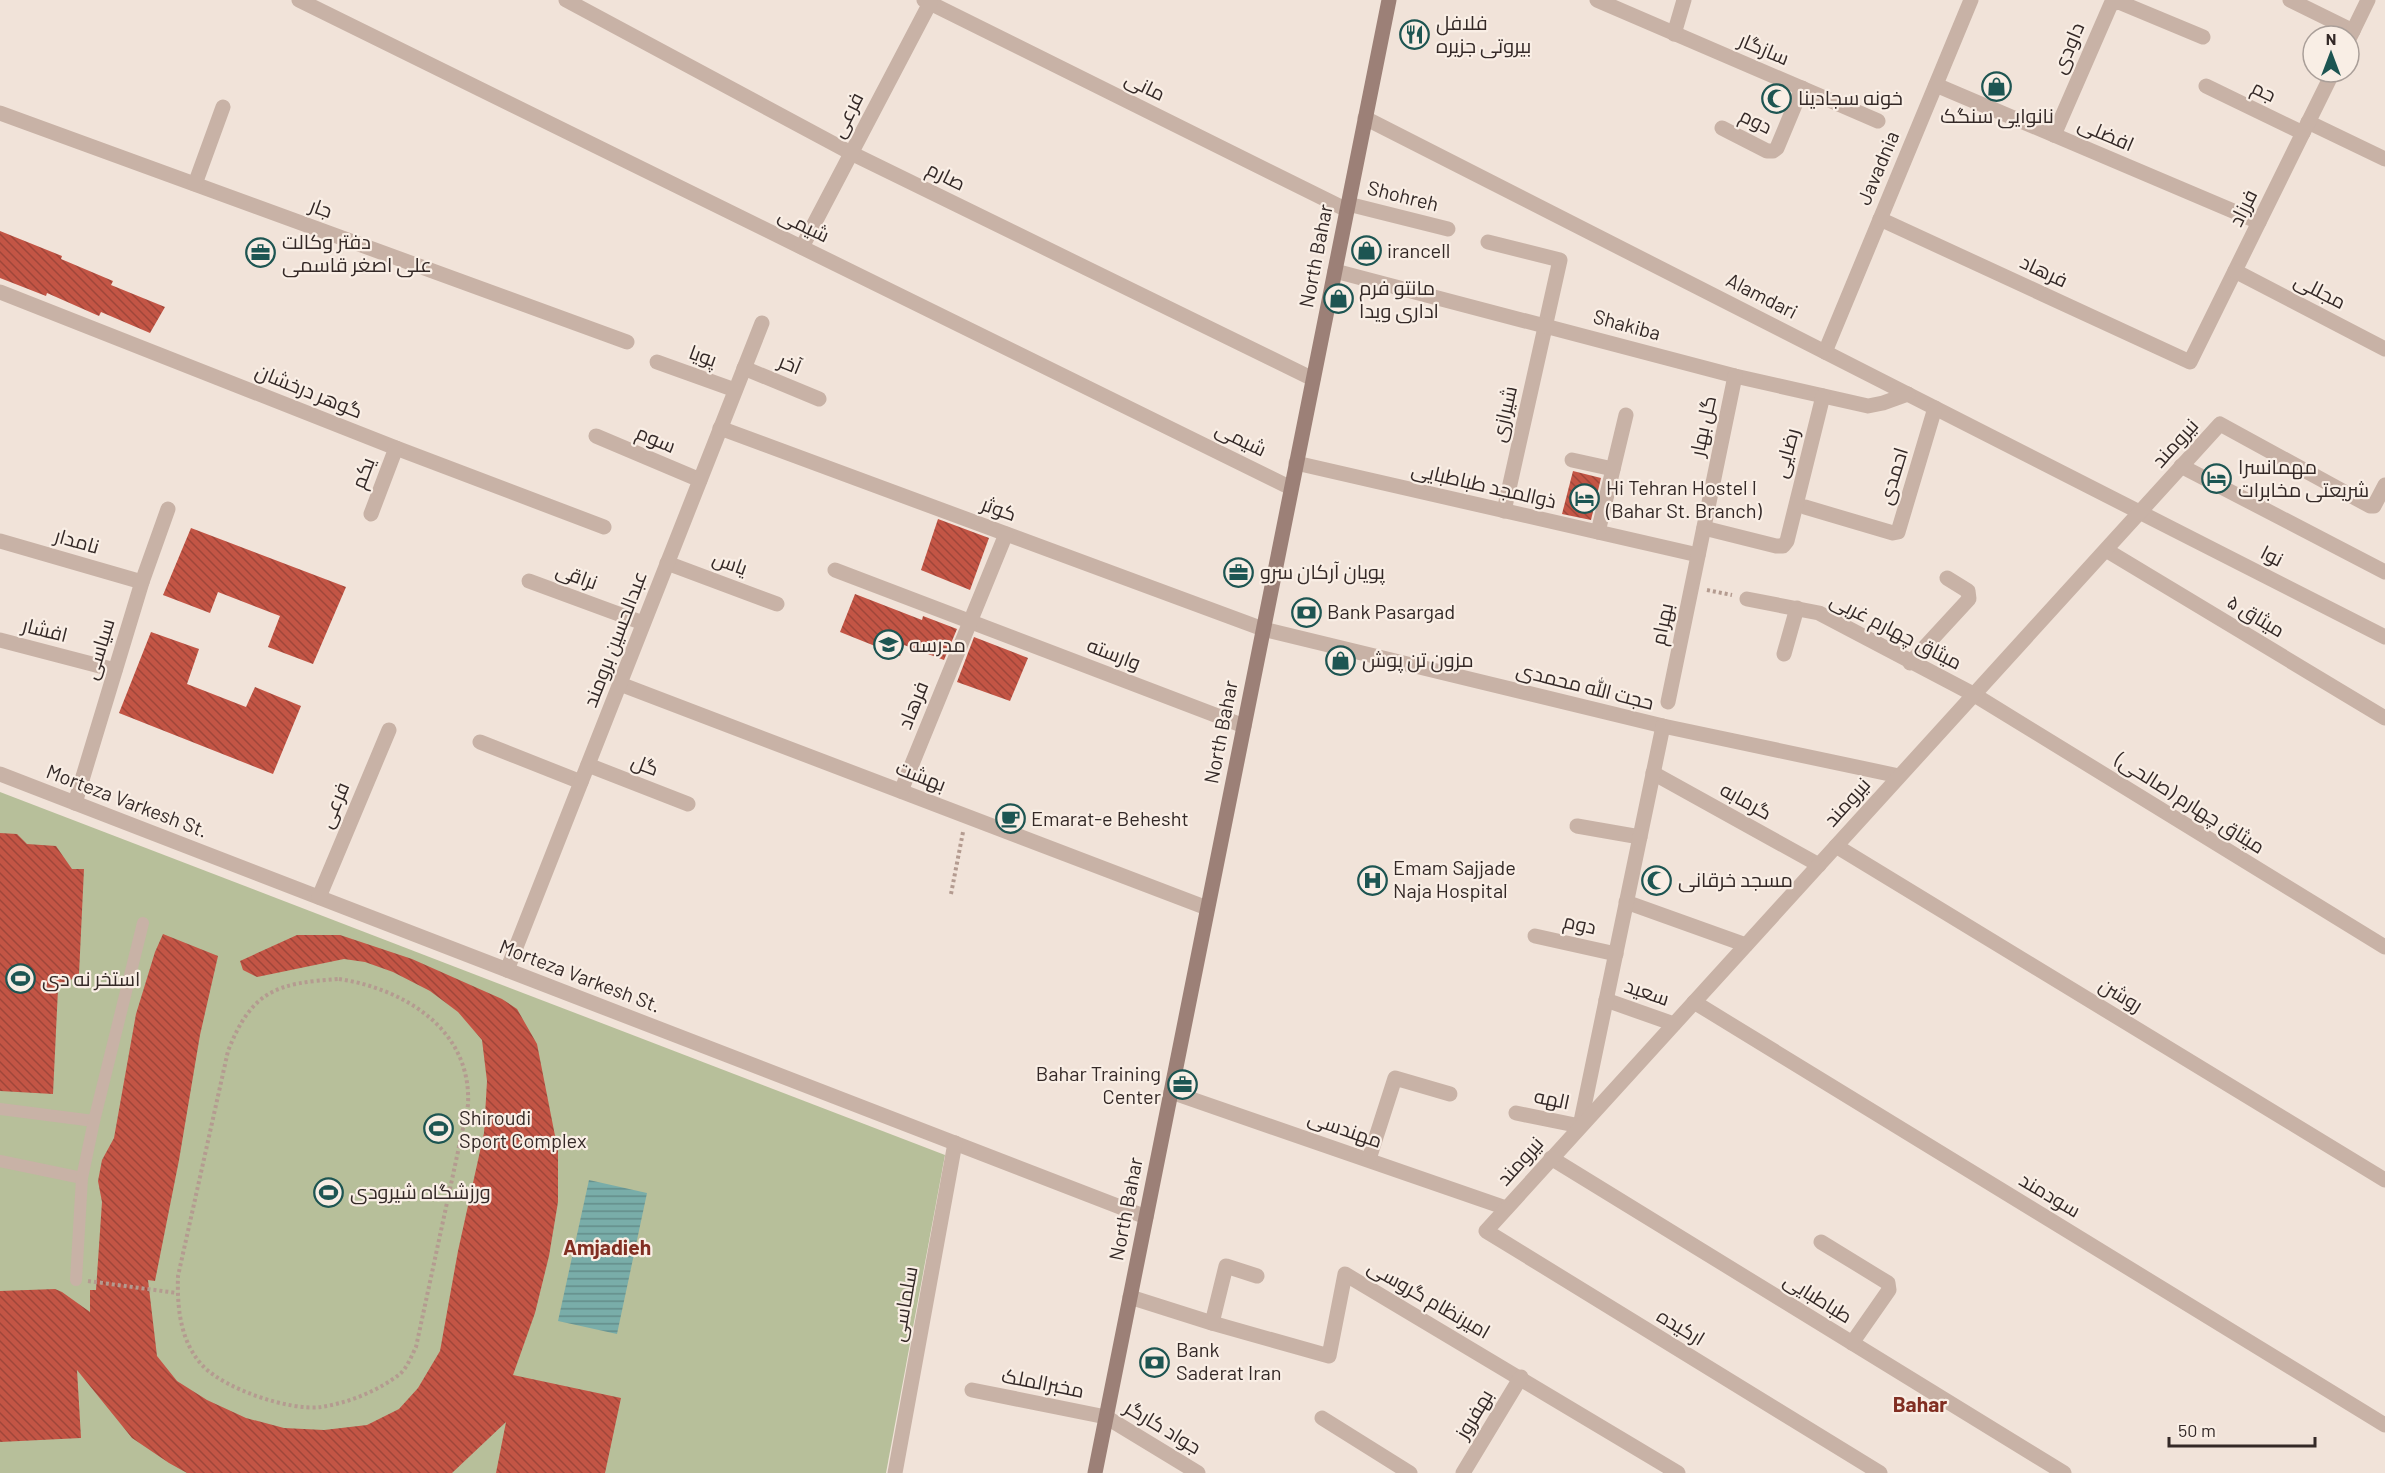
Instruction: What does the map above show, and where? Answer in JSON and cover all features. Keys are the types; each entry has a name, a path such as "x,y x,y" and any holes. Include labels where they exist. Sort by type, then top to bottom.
{"main road":[{"name":"North Bahar","path":"1095,1473 1389,0"}],"street":[{"name":"شیمی","path":"299,0 1291,488"},
{"name":"صارم","path":"566,0 851,153 1313,380"},
{"name":"سازگار","path":"1597,0 1878,121"},
{"path":"1674,34 1684,0"},
{"name":"Javadnia","path":"1825,352 1971,0"},
{"path":"2290,0 2332,24"},
{"path":"2356,24 2368,0"},
{"name":"فرعی","path":"802,247 927,1"},
{"name":"مانی","path":"927,1 1348,207"},
{"name":"داودی","path":"2054,135 2111,4 2119,2 2203,37"},
{"name":"فرزاد","path":"2190,362 2327,84"},
{"name":"افضلی","path":"1936,85 2259,222"},
{"name":"جم","path":"2206,86 2385,159"},
{"name":"دوم","path":"1722,128 1767,151 1773,151 1777,148 1802,88"},
{"path":"195,184 223,107"},
{"name":"جار","path":"0,112 627,342"},
{"name":"Alamdari","path":"1365,118 2140,512"},
{"name":"Shohreh","path":"1348,207 1448,229"},
{"name":"فرهاد","path":"1880,219 2190,362"},
{"name":"شیرازی","path":"1488,242 1560,260 1504,511"},
{"name":"Shakiba","path":"1335,271 1735,376 1868,406 1908,394"},
{"name":"مجللی","path":"2235,271 2385,349"},
{"name":"گوهر درخشان","path":"0,291 396,448 604,527"},
{"name":"عبدالحسین برومند","path":"507,970 762,323"},
{"name":"پویا","path":"657,362 735,390"},
{"name":"آخر","path":"744,368 819,399"},
{"name":"گل بهار","path":"1698,555 1735,376"},
{"name":"رضایی","path":"1704,528 1783,546 1787,541 1824,396"},
{"name":"احمدی","path":"1805,507 1893,533 1898,532 1935,408"},
{"path":"1598,532 1626,415"},
{"name":"نیرومند","path":"1506,1208 2220,424 2370,506 2374,506 2385,485"},
{"name":"کوثر","path":"720,428 1263,629"},
{"name":"سوم","path":"596,436 700,480"},
{"name":"یکم","path":"371,514 396,448"},
{"path":"1572,460 1613,469"},
{"name":"ذوالمجد طباطبایی","path":"1296,463 1698,555"},
{"path":"2181,466 2385,572"},
{"name":"سیاسی","path":"75,803 142,582 168,509"},
{"name":"نوا","path":"2140,512 2385,637"},
{"name":"فرهاد","path":"901,791 1006,534"},
{"name":"نامدار","path":"0,541 142,582"},
{"name":"میثاق ۵","path":"2106,550 2385,718"},
{"name":"بهرام","path":"1668,702 1698,555"},
{"name":"یاس","path":"667,563 777,603"},
{"name":"وارسته","path":"835,570 1244,726"},
{"path":"1910,663 1969,599 1968,591 1947,578"},
{"name":"نراقی","path":"529,581 644,624"},
{"name":"میثاق چهارم غربی","path":"1747,599 1819,613 1910,663 1973,694"},
{"path":"1784,654 1797,608"},
{"name":"حجت الله محمدی","path":"1263,629 1663,726 1899,776"},
{"name":"افشار","path":"0,640 115,670"},
{"name":"بهشت","path":"620,684 1208,908"},
{"name":"میثاق چهارم (صالحی)","path":"1973,694 2385,947"},
{"path":"1580,1126 1663,726"},
{"name":"فرعی","path":"319,897 389,730"},
{"path":"480,742 581,782"},
{"name":"گل","path":"588,765 688,804"},
{"name":"گرمابه","path":"1653,773 1818,865"},
{"name":"Morteza Varkesh St.","path":"0,774 1146,1217"},
{"path":"1577,826 1640,837"},
{"name":"روشن","path":"1836,846 2385,1179"},
{"path":"1626,902 1746,945"},
{"name":"دوم","path":"1534,936 1616,954"},
{"name":"سعید","path":"1606,1000 1674,1024"},
{"name":"سودمند","path":"1694,1002 2385,1425"},
{"path":"1370,1159 1395,1078 1450,1094"},
{"name":"مهندسی","path":"1171,1092 1370,1159 1506,1208"},
{"name":"الهه","path":"1516,1113 1580,1126"},
{"name":"سلماسی","path":"895,1473 955,1143"},
{"name":"طباطبایی","path":"1551,1158 2064,1473"},
{"name":"ارکیده","path":"1506,1208 1486,1231 1880,1473"},
{"path":"1821,1242 1888,1283 1889,1290 1852,1343"},
{"path":"1212,1323 1226,1266 1257,1276"},
{"name":"امیرنظام گروسی","path":"1130,1297 1329,1356 1345,1274 1521,1377 1678,1473"},
{"name":"بهفروز","path":"1463,1473 1521,1377"},
{"name":"مخبرالملک","path":"972,1390 1106,1417"},
{"name":"جواد کارگر","path":"1106,1417 1198,1473"},
{"path":"1322,1418 1410,1473"}],"lane":[{"path":"76,1280 82,1178 143,923"},
{"path":"0,1109 94,1121"},
{"path":"0,1161 82,1178"}],"path":[{"path":"1692,587 1747,599"},
{"path":"951,894 967,816"},
{"path":"339,979 383,990 410,1003 431,1018 447,1035 458,1052 469,1085 468,1105 416,1347 402,1372 376,1389 348,1401 318,1407 259,1397 228,1384 202,1366 184,1336 177,1305 177,1293 178,1276 228,1051 236,1030 249,1008 265,994 289,984 339,979"},
{"path":"76,1280 177,1293"}],"green space":[{"name":"Shiroudi Sport Complex","path":"0,792 945,1155 886,1473 0,1473"}],"water":[{"path":"589,1180 647,1193 617,1334 558,1321"}],"building":[{"path":"0,231 62,256 61,259 113,281 111,285 165,307 150,333 101,312 99,316 47,293 46,296 0,278"},
{"name":"Hi Tehran Hostel I (Bahar St. Branch)","path":"1573,471 1601,478 1591,520 1562,514"},
{"path":"938,519 989,538 970,590 921,570"},
{"path":"191,528 346,587 313,664 268,647 280,616 218,592 210,613 163,595"},
{"path":"855,594 922,620 923,616 957,629 944,660 904,645 900,656 840,632"},
{"path":"151,632 199,649 187,684 246,707 255,687 301,706 273,774 119,713"},
{"path":"974,637 1028,658 1010,701 957,682"},
{"path":"0,833 17,834 27,844 56,846 72,869 84,869 79,974 58,989 53,1094 0,1091"},
{"path":"163,934 218,956 200,1035 179,1160 155,1281 148,1280 157,1356 177,1381 207,1400 246,1418 284,1428 324,1430 367,1425 399,1409 418,1388 440,1351 458,1251 484,1133 487,1081 482,1040 458,1012 430,991 393,972 365,962 344,959 257,977 243,970 240,961 297,935 340,935 412,959 502,999 517,1009 537,1044 558,1151 558,1202 549,1256 535,1313 513,1375 621,1398 605,1473 496,1473 506,1422 452,1473 187,1473 132,1438 77,1370 81,1438 0,1442 0,1291 55,1289 90,1312 90,1290 96,1290 102,1202 98,1181 102,1160 114,1138 136,1014 155,952"}],"place":[{"name":"فلافل بیروتی جزیره","path":"1415,34"},
{"name":"نانوایی سنگک","path":"1997,86"},
{"name":"خونه سجادینا","path":"1777,98"},
{"name":"irancell","path":"1366,251"},
{"name":"دفتر وکالت علی اصغر قاسمی","path":"261,253"},
{"name":"مانتو فرم اداری ویدا","path":"1338,299"},
{"name":"مهمانسرا شریعتی مخابرات","path":"2217,479"},
{"name":"Hi Tehran Hostel I (Bahar St. Branch)","path":"1585,499"},
{"name":"پویان آرکان سرو","path":"1239,572"},
{"name":"Bank Pasargad","path":"1306,612"},
{"name":"مدرسه","path":"888,645"},
{"name":"مزون تن پوش","path":"1341,660"},
{"name":"Emarat-e Behesht","path":"1010,819"},
{"name":"Emam Sajjade Naja Hospital","path":"1372,880"},
{"name":"مسجد خرقانی","path":"1657,880"},
{"name":"استخر نه دی","path":"21,979"},
{"name":"Bahar Training Center","path":"1182,1085"},
{"name":"Shiroudi Sport Complex","path":"438,1129"},
{"name":"ورزشگاه شیرودی","path":"329,1192"},
{"name":"Bank Saderat Iran","path":"1155,1362"}],"district":[{"name":"Amjadieh","path":"607,1248"},
{"name":"Bahar","path":"1920,1405"}]}
